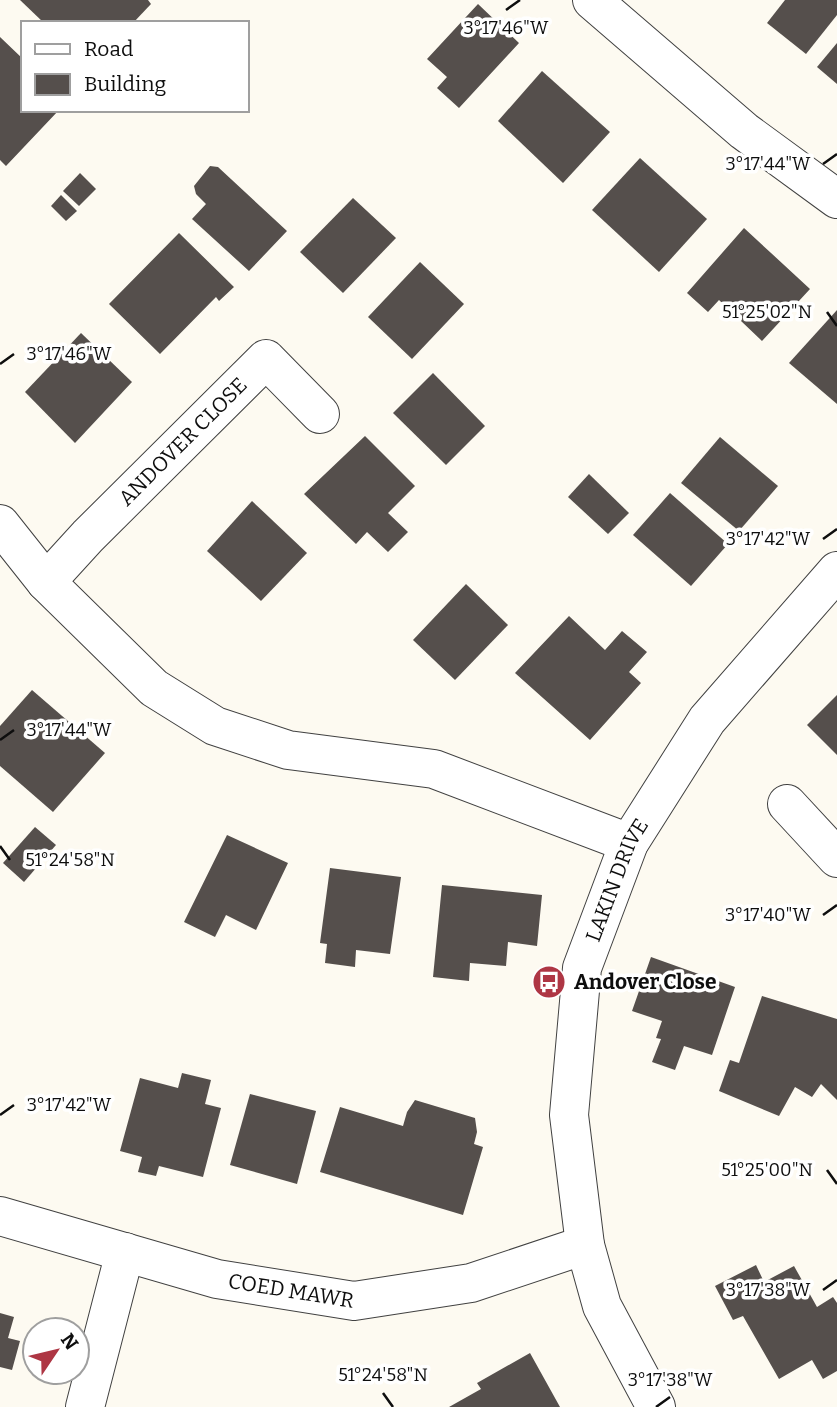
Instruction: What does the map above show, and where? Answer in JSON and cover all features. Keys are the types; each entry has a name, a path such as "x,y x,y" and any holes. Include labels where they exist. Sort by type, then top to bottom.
{"street":[{"path":"599,2 744,131 837,199"},
{"name":"ANDOVER CLOSE","path":"46,582 88,536 266,359 320,414"},
{"path":"0,524 46,582 154,688 215,726 288,750 434,769 629,844"},
{"name":"LAKIN DRIVE","path":"656,1407 602,1306 585,1245 569,1115 582,968 629,844 707,720 837,571"},
{"path":"787,804 837,858"},
{"name":"COED MAWR","path":"0,1216 217,1279 354,1301 471,1283 585,1245"},
{"path":"85,1407 124,1252"}],"building":[{"path":"20,0 148,0 151,4 135,21 42,21"},
{"path":"785,0 837,0 837,15 806,54 767,23"},
{"path":"478,4 519,43 459,108 437,88 447,77 427,59"},
{"path":"0,37 21,57 21,112 57,112 6,166 0,160"},
{"path":"837,43 837,84 817,67"},
{"path":"542,71 610,132 563,183 498,121"},
{"path":"640,158 707,219 659,272 592,210"},
{"path":"210,166 218,167 287,231 249,271 192,219 206,204 196,194 194,186"},
{"path":"80,173 96,189 79,206 63,191"},
{"path":"61,195 77,211 66,221 51,206"},
{"path":"353,198 396,238 343,293 300,252"},
{"path":"744,228 810,289 762,341 719,300 708,312 687,293"},
{"path":"179,233 234,287 219,301 216,297 160,354 109,304"},
{"path":"420,262 464,304 412,359 368,317"},
{"path":"837,310 837,404 789,363"},
{"path":"81,333 132,382 75,443 25,392"},
{"path":"433,373 485,426 446,465 393,413"},
{"path":"365,436 415,486 388,513 408,532 388,552 367,532 356,544 304,494"},
{"path":"720,437 778,486 739,531 681,483"},
{"path":"589,474 629,513 608,534 568,497"},
{"path":"670,493 728,544 691,586 633,535"},
{"path":"252,501 307,553 261,601 207,551"},
{"path":"466,584 508,625 455,680 413,640"},
{"path":"569,616 605,650 622,631 647,652 629,672 641,683 590,740 515,673"},
{"path":"32,690 105,753 53,812 0,766 0,726"},
{"path":"837,695 837,755 807,725"},
{"path":"35,827 56,845 24,882 3,863"},
{"path":"227,835 288,863 256,930 226,915 215,937 184,922"},
{"path":"330,868 401,877 390,954 356,950 355,967 325,963 327,944 320,943"},
{"path":"442,885 542,895 537,946 508,942 506,966 470,963 469,981 433,977"},
{"path":"651,957 735,987 712,1055 684,1046 675,1070 652,1062 661,1039 656,1038 662,1021 632,1011"},
{"path":"762,996 837,1019 837,1100 821,1084 812,1097 795,1087 779,1116 719,1091 730,1060 739,1063"},
{"path":"182,1073 211,1080 205,1104 221,1108 203,1177 159,1166 156,1176 138,1172 142,1157 120,1151 140,1078 178,1088"},
{"path":"250,1094 316,1111 297,1184 230,1165"},
{"path":"415,1100 475,1118 477,1132 474,1144 483,1147 463,1215 320,1172 340,1107 403,1126 407,1112"},
{"path":"756,1265 764,1282 794,1266 817,1307 833,1297 837,1303 837,1371 823,1379 812,1360 779,1379 743,1316 733,1320 715,1286"},
{"path":"0,1313 14,1317 8,1338 20,1341 12,1370 0,1367"},
{"path":"530,1353 560,1407 449,1407 481,1389 477,1383"}],"place":[{"name":"Andover Close","path":"549,982"}]}
